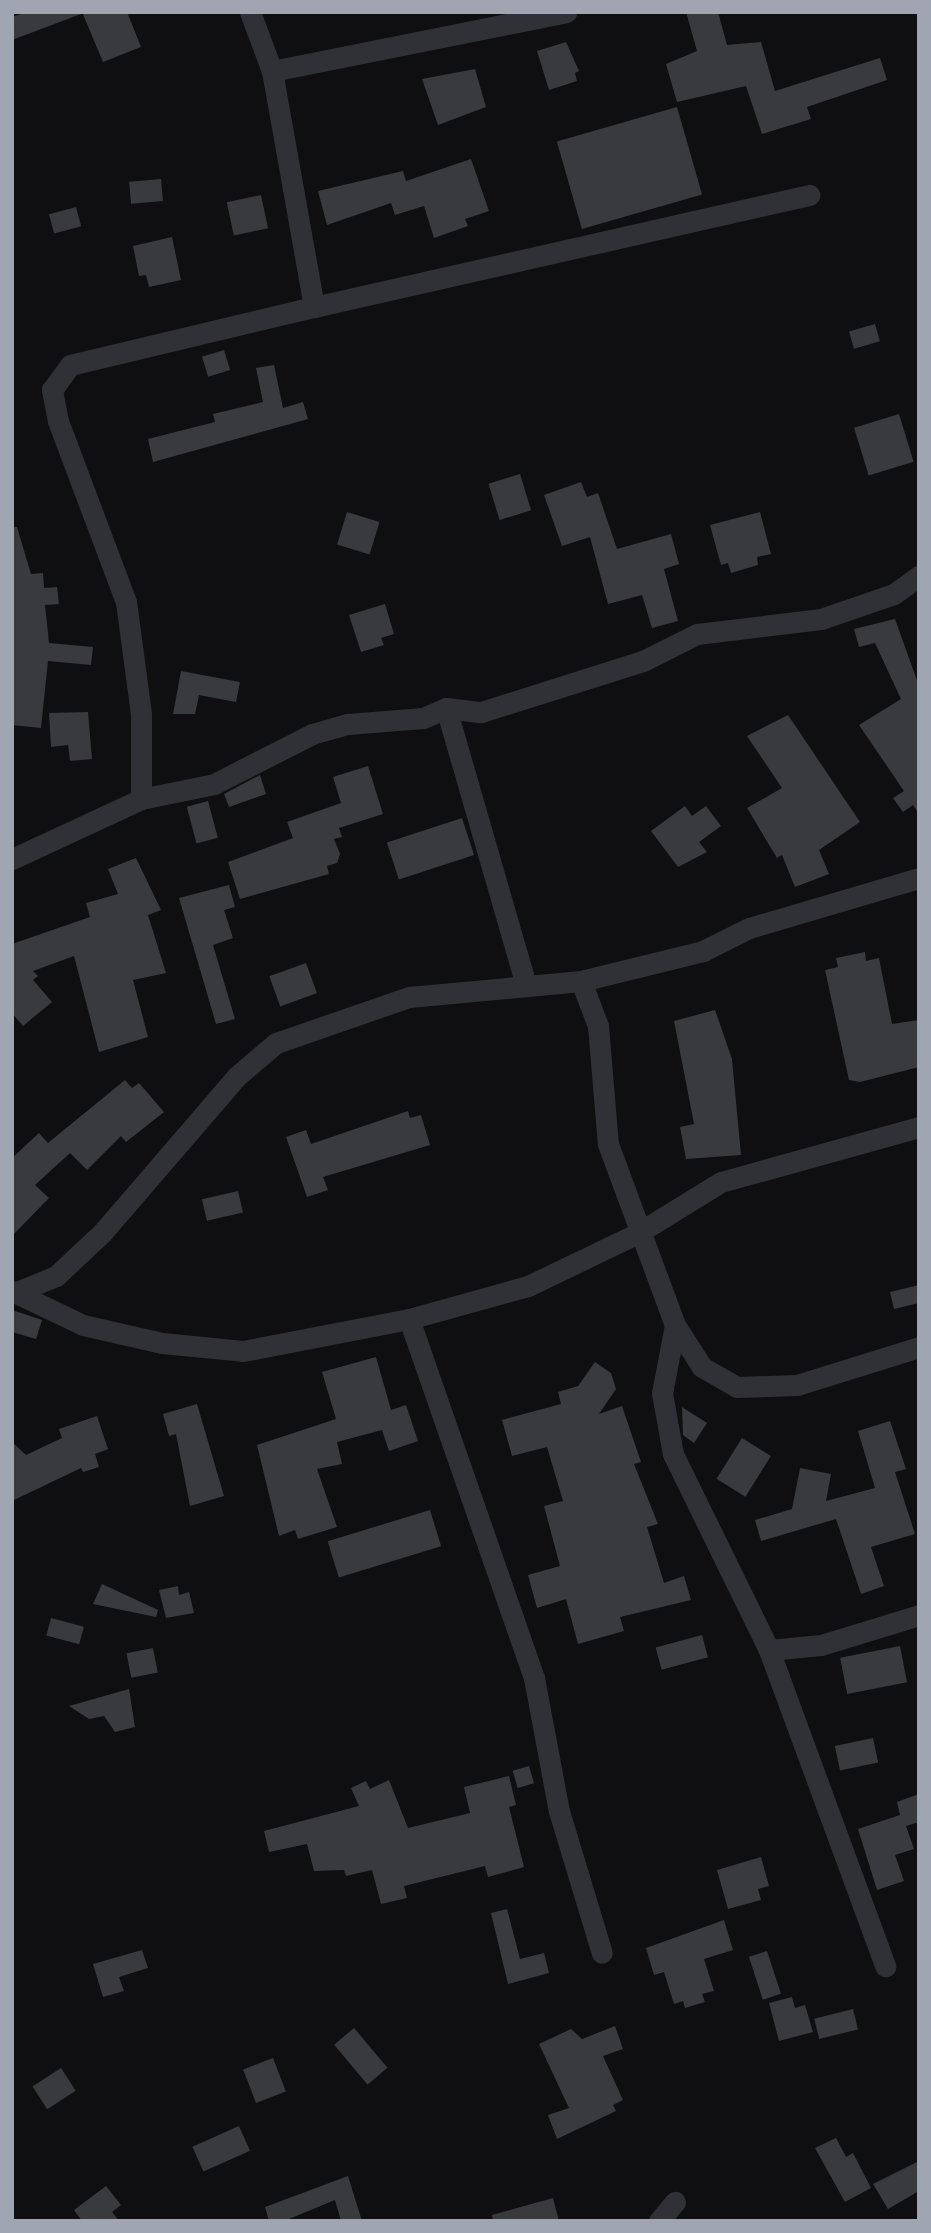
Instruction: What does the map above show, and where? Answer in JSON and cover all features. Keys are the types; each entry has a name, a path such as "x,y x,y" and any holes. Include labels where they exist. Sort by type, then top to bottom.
{"street":[{"path":"250,12 272,71 314,307"},
{"path":"272,71 566,12"},
{"path":"141,799 141,714 126,602 58,421 52,390 70,365 809,195"},
{"path":"12,859 141,799 214,784 312,734 348,724 386,725 446,708 481,712 643,661 697,634 821,619 894,594 919,576"},
{"path":"446,708 526,985"},
{"path":"15,1292 55,1276 102,1233 236,1077 276,1043 409,997 581,981 703,951 749,928 919,878"},
{"path":"581,981 598,1026 608,1144 638,1233 675,1325 702,1367 737,1387 797,1385 919,1347"},
{"path":"15,1292 83,1325 162,1343 243,1351 410,1319 528,1286 638,1233 721,1181 919,1127"},
{"path":"410,1319 534,1678 559,1811 602,1953"},
{"path":"675,1325 662,1394 673,1454 769,1650 886,1966"},
{"path":"769,1650 821,1646 919,1615"},
{"path":"659,2221 676,2202"}],"building":[{"path":"27,12 81,14 12,40 12,17"},
{"path":"82,12 127,12 141,47 103,62"},
{"path":"686,12 718,12 727,45 761,42 775,91 880,58 887,80 807,107 811,119 762,134 746,86 677,102 666,64 697,51"},
{"path":"566,42 579,71 575,73 577,81 549,90 537,51"},
{"path":"475,69 486,107 438,125 422,79"},
{"path":"677,107 702,194 582,229 557,141"},
{"path":"471,159 489,211 465,219 468,226 434,238 424,206 395,215 391,203 327,225 318,191 403,171 406,181"},
{"path":"161,179 163,201 131,204 129,182"},
{"path":"261,195 268,228 234,236 227,202"},
{"path":"76,207 81,226 54,234 49,214"},
{"path":"172,237 181,280 149,287 146,275 139,276 133,246"},
{"path":"875,324 880,341 854,349 849,331"},
{"path":"224,350 230,370 208,377 202,357"},
{"path":"274,365 283,408 303,402 308,419 153,462 148,439 215,422 213,414 263,402 256,368"},
{"path":"899,414 914,462 869,476 854,428"},
{"path":"520,474 531,510 500,520 488,484"},
{"path":"581,482 587,497 598,493 617,549 671,534 679,564 664,569 678,621 652,628 642,595 608,604 590,537 562,546 544,495"},
{"path":"347,512 380,522 370,554 337,545"},
{"path":"760,512 771,554 757,557 758,565 731,573 728,563 721,565 710,525"},
{"path":"12,527 17,527 31,574 43,573 44,588 57,587 59,604 45,605 49,643 93,647 91,665 48,661 41,728 12,725"},
{"path":"385,604 394,634 381,638 384,645 361,652 349,615"},
{"path":"895,619 919,686 919,814 913,805 903,812 893,798 904,791 859,725 901,699 875,643 859,647 854,629"},
{"path":"181,671 240,682 236,702 199,695 195,714 173,714"},
{"path":"88,712 92,759 70,761 68,745 51,747 49,713"},
{"path":"788,715 860,822 819,850 829,874 795,887 782,855 777,858 747,808 782,788 747,736"},
{"path":"368,766 383,814 339,828 342,837 334,839 340,854 337,863 327,866 329,874 240,899 228,862 293,838 287,822 341,803 333,777"},
{"path":"260,775 266,794 229,807 224,794"},
{"path":"208,801 218,838 197,843 187,807"},
{"path":"685,806 692,816 706,806 721,826 699,842 707,852 678,867 651,831"},
{"path":"462,818 474,855 399,880 387,842"},
{"path":"136,858 161,910 148,915 166,973 133,980 148,1037 99,1052 74,956 33,971 38,976 33,980 52,1002 23,1026 12,1013 12,944 90,917 86,903 118,894 108,869"},
{"path":"229,885 235,907 224,910 233,938 213,945 235,1019 216,1024 179,898"},
{"path":"865,952 866,961 879,958 892,1024 919,1020 919,1067 860,1082 849,1080 825,970 838,967 836,958"},
{"path":"306,963 317,993 280,1006 269,976"},
{"path":"715,1010 732,1059 741,1155 686,1159 680,1127 694,1124 674,1021"},
{"path":"125,1080 132,1088 139,1083 164,1112 126,1142 121,1136 87,1170 70,1153 35,1185 49,1198 12,1236 12,1158 39,1133 48,1143"},
{"path":"408,1111 410,1118 421,1115 430,1145 323,1177 328,1190 307,1197 286,1137 306,1130 311,1144"},
{"path":"238,1191 243,1212 207,1221 202,1199"},
{"path":"919,1285 919,1303 894,1309 890,1292"},
{"path":"12,1310 42,1320 36,1339 12,1332"},
{"path":"376,1357 391,1410 406,1405 418,1441 389,1451 382,1430 337,1442 342,1464 317,1469 337,1527 298,1539 295,1530 279,1536 257,1445 336,1419 322,1372"},
{"path":"595,1362 611,1373 616,1389 599,1414 622,1406 641,1462 634,1464 658,1524 647,1527 664,1583 684,1576 691,1600 620,1617 624,1631 578,1644 566,1599 537,1608 528,1575 560,1566 544,1506 563,1501 547,1447 512,1456 502,1420 561,1404 558,1392 578,1386"},
{"path":"197,1404 224,1496 190,1506 176,1434 169,1436 163,1414"},
{"path":"682,1407 707,1423 694,1443 683,1435"},
{"path":"97,1416 108,1449 95,1454 99,1467 83,1472 81,1468 12,1501 12,1442 26,1455 62,1438 59,1429"},
{"path":"890,1421 906,1469 895,1472 915,1534 871,1547 884,1586 861,1594 836,1519 761,1541 755,1520 792,1509 800,1468 831,1474 826,1501 875,1488 858,1431"},
{"path":"742,1438 771,1456 745,1497 717,1479"},
{"path":"430,1510 441,1546 339,1578 328,1541"},
{"path":"102,1584 158,1610 156,1617 93,1604"},
{"path":"178,1586 179,1595 189,1592 194,1613 166,1618 159,1590"},
{"path":"51,1618 84,1627 79,1644 46,1635"},
{"path":"702,1635 708,1657 662,1670 656,1647"},
{"path":"900,1646 907,1682 847,1694 840,1658"},
{"path":"153,1648 158,1673 131,1678 126,1653"},
{"path":"129,1689 135,1727 115,1732 104,1716 89,1719 69,1706"},
{"path":"873,1738 878,1762 840,1771 835,1746"},
{"path":"529,1766 534,1783 518,1788 513,1771"},
{"path":"509,1776 516,1805 509,1807 524,1867 488,1877 485,1866 404,1886 407,1898 381,1904 372,1870 346,1876 344,1870 314,1871 307,1844 269,1852 264,1831 359,1806 351,1788 366,1781 370,1789 389,1780 408,1828 470,1813 464,1787"},
{"path":"919,1794 919,1822 906,1826 914,1849 895,1855 904,1881 877,1890 858,1829 900,1815 897,1802"},
{"path":"761,1857 769,1886 758,1889 761,1900 728,1909 717,1870"},
{"path":"507,1909 520,1959 544,1953 549,1973 508,1984 491,1913"},
{"path":"724,1920 733,1950 704,1959 714,1991 702,1994 705,2002 685,2008 683,2001 674,2004 664,1972 654,1975 646,1948"},
{"path":"142,1950 148,1968 119,1977 124,1991 103,1997 93,1964"},
{"path":"767,1951 781,1994 763,2000 749,1957"},
{"path":"792,1997 795,2008 805,2005 813,2032 779,2041 769,2003"},
{"path":"853,2009 858,2029 819,2039 814,2019"},
{"path":"615,2026 623,2049 603,2056 623,2100 613,2105 616,2111 557,2139 548,2115 569,2108 539,2044 571,2029 582,2039"},
{"path":"354,2028 387,2068 368,2085 334,2045"},
{"path":"273,2058 286,2092 256,2103 243,2069"},
{"path":"61,2068 76,2091 47,2109 32,2087"},
{"path":"239,2126 250,2151 203,2171 192,2147"},
{"path":"836,2138 846,2157 853,2153 871,2188 845,2202 815,2148"},
{"path":"919,2161 919,2191 888,2209 873,2184"},
{"path":"348,2176 362,2221 341,2221 335,2200 284,2221 269,2221 265,2207"},
{"path":"106,2186 121,2205 112,2212 119,2221 82,2221 74,2210"},
{"path":"553,2198 559,2221 493,2221 492,2215"}]}
